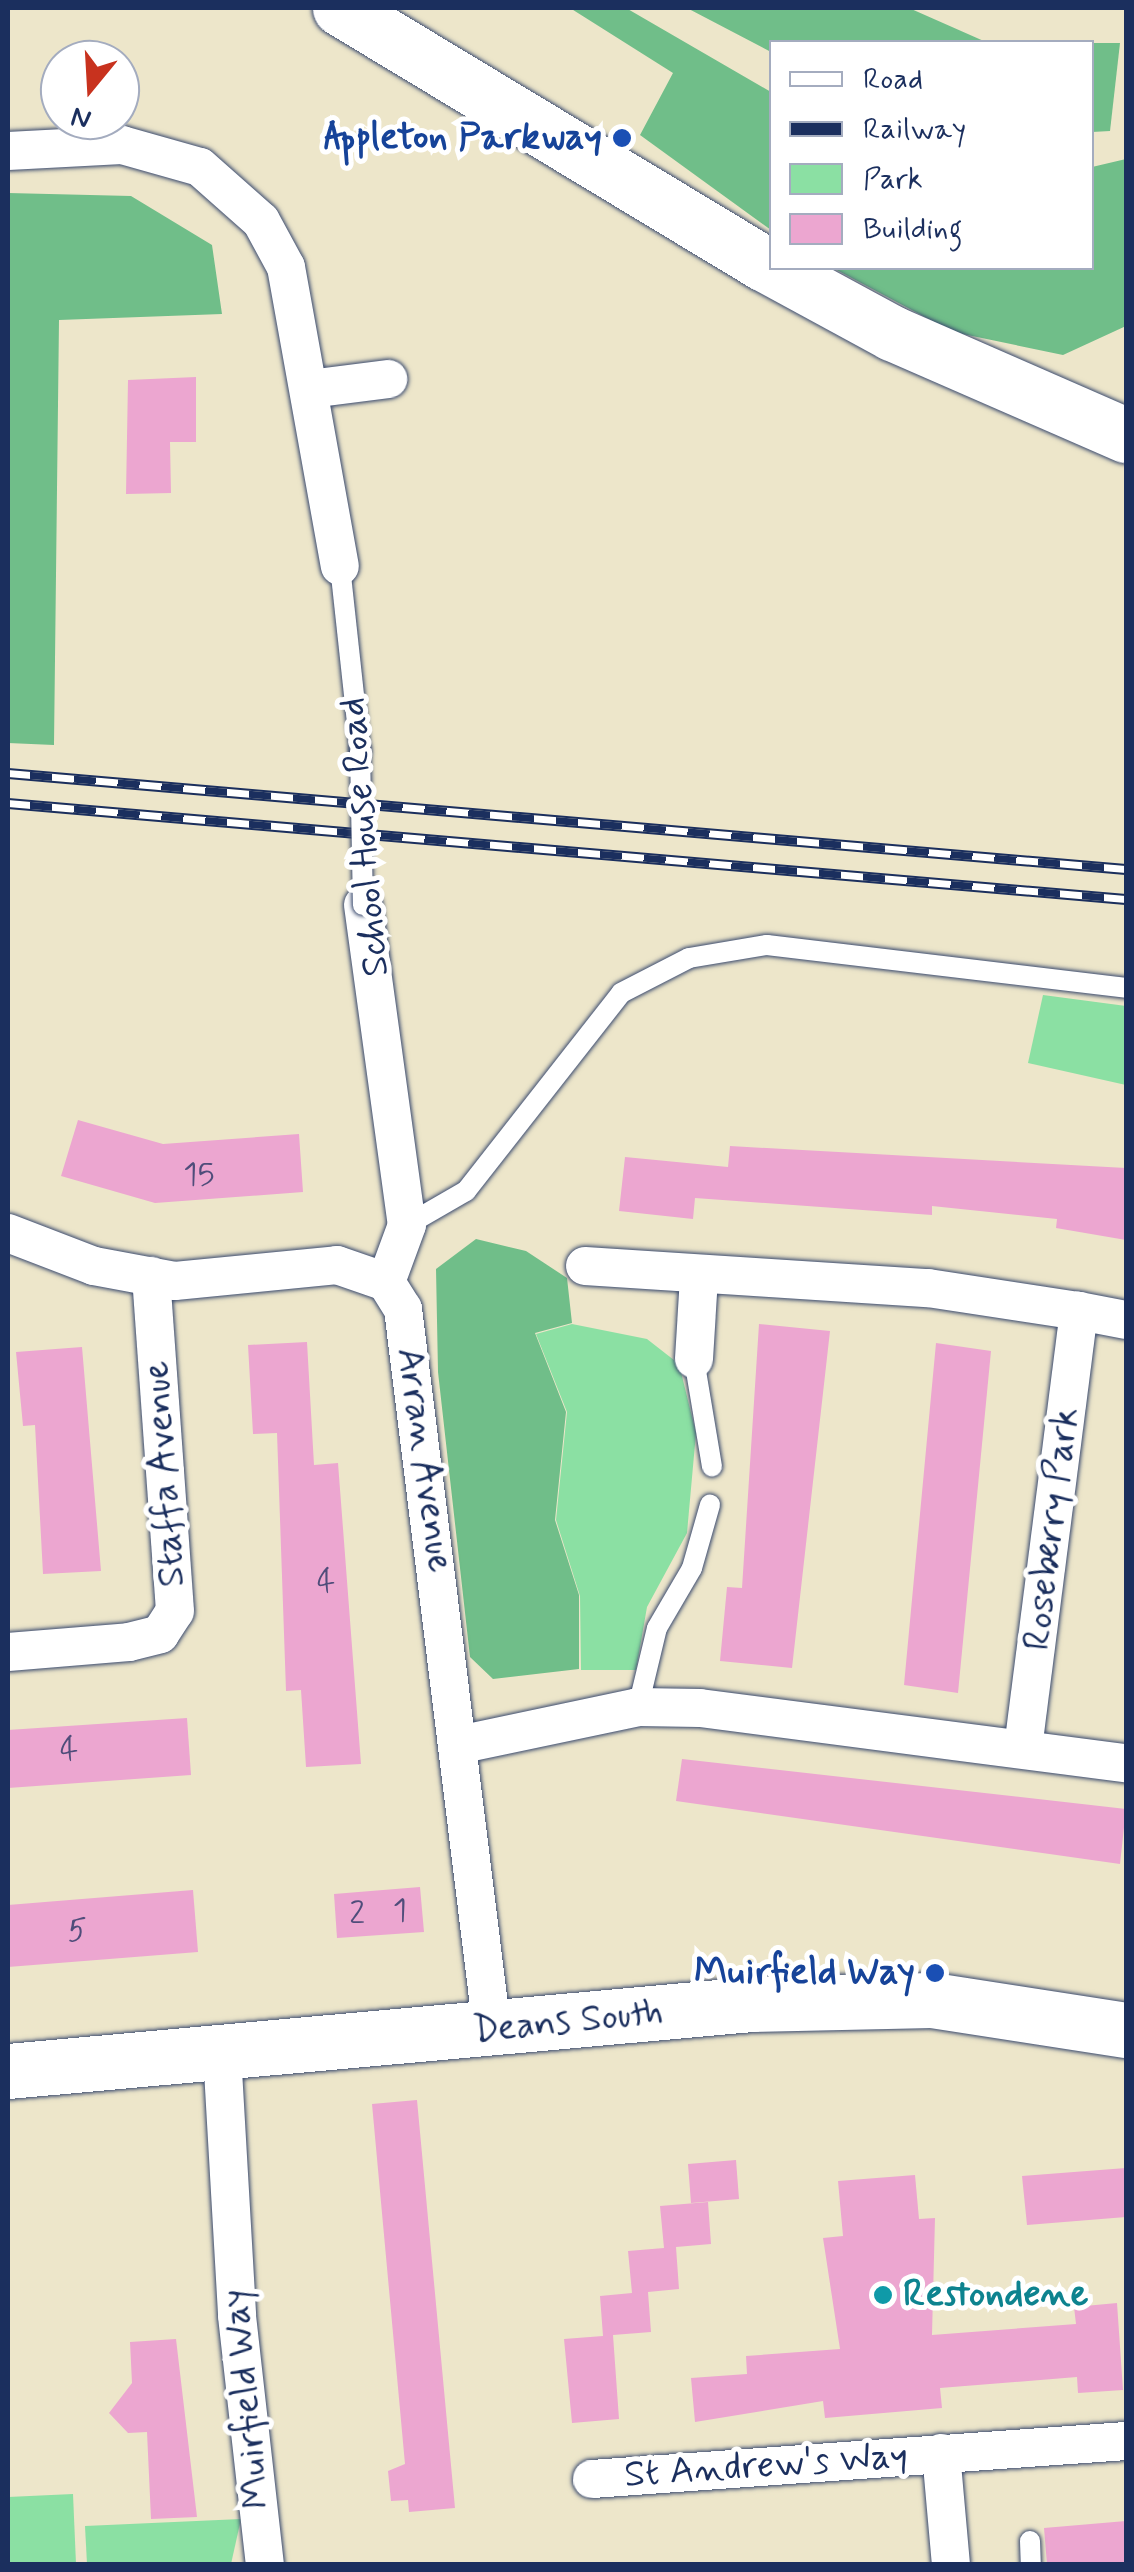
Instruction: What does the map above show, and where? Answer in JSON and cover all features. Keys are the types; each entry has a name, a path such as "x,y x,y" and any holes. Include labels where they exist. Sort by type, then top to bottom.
{"street":[{"path":"340,8 678,216 769,266"},
{"name":"School House Road","path":"8,151 122,145 200,166 232,192 286,268 340,566"},
{"path":"777,270 892,333 1126,435"},
{"path":"310,390 388,378"},
{"path":"1014,385 1126,389"},
{"name":"School House Road","path":"363,904 407,1225 386,1282"},
{"path":"8,1233 151,1276 337,1265 386,1282"},
{"path":"585,1266 700,1278 856,1282 1079,1310 1126,1320"},
{"name":"Staffa Avenue","path":"8,1652 129,1642 160,1634 175,1610 151,1276"},
{"path":"694,1359 700,1278"},
{"name":"Arran Avenue","path":"386,1282 403,1309 463,1744 492,2030"},
{"name":"Roseberry Park","path":"1023,1746 1079,1310"},
{"path":"463,1744 638,1707 1023,1746 1126,1762"},
{"name":"Deans South","path":"8,2072 751,2004 932,2000 1126,2030"},
{"name":"Muirfield Way","path":"222,2053 236,2316 265,2564"},
{"name":"St Andrew's Way","path":"592,2478 1126,2441"},
{"name":"St Andrew's Way","path":"941,2453 950,2564"}],"lane":[{"name":"School House Road","path":"340,566 360,751 363,904"},
{"path":"407,1225 466,1191 621,993 689,958 767,945 1126,988"},
{"path":"694,1359 712,1466"},
{"path":"638,1707 657,1628 692,1568 710,1505"},
{"path":"1030,2541 1031,2564"}],"green space":[{"path":"570,8 626,8 769,91 769,229 640,135 673,73"},
{"path":"687,8 909,8 981,40 769,40 769,51"},
{"path":"1094,43 1120,43 1110,131 1094,132"},
{"path":"1126,159 1126,326 1063,355 953,332 837,270 1094,270 1094,167"},
{"path":"8,193 131,196 212,245 222,314 59,320 54,745 8,743"},
{"path":"1043,995 1126,1006 1126,1085 1028,1063"},
{"path":"476,1239 526,1251 567,1278 572,1323 535,1333 566,1412 555,1520 579,1595 579,1669 493,1679 470,1657 438,1372 436,1269"},
{"path":"572,1324 647,1339 679,1364 696,1433 687,1533 647,1607 636,1670 581,1670 580,1596 556,1520 567,1412 536,1334"},
{"path":"73,2494 76,2564 8,2564 8,2497"},
{"path":"241,2519 231,2564 87,2564 85,2526"}],"building":[{"path":"196,377 196,442 170,442 171,493 126,494 128,380"},
{"path":"78,1120 163,1144 299,1134 303,1192 155,1203 61,1176"},
{"path":"730,1146 1126,1168 1126,1240 1056,1228 1057,1219 932,1206 932,1215 695,1198 693,1219 619,1211 625,1157 728,1167"},
{"path":"759,1324 830,1331 792,1668 720,1661 727,1587 742,1588"},
{"path":"307,1342 314,1465 338,1463 361,1764 306,1767 301,1690 286,1691 277,1433 253,1434 248,1345"},
{"path":"936,1343 991,1351 958,1693 904,1685"},
{"path":"82,1347 101,1571 43,1574 35,1425 23,1426 16,1352"},
{"path":"187,1718 191,1775 8,1788 8,1730"},
{"path":"682,1759 1126,1809 1120,1864 676,1801"},
{"path":"420,1887 424,1932 337,1938 334,1894"},
{"path":"193,1890 198,1952 8,1967 8,1905"},
{"path":"417,2100 455,2508 409,2512 408,2500 391,2501 388,2471 405,2464 372,2104"},
{"path":"736,2160 739,2199 691,2203 688,2164"},
{"path":"1126,2168 1126,2217 1027,2225 1022,2176"},
{"name":"Restondene","path":"915,2175 919,2219 935,2218 932,2335 1076,2324 1074,2307 1117,2303 1123,2390 1078,2393 1077,2377 940,2388 942,2408 825,2418 823,2401 695,2422 691,2378 747,2374 746,2356 840,2349 823,2238 843,2236 838,2181"},
{"path":"708,2202 711,2244 676,2247 679,2289 648,2292 651,2332 613,2335 619,2419 572,2423 564,2339 603,2336 600,2296 632,2293 628,2251 664,2248 660,2206"},
{"path":"176,2339 197,2517 151,2519 147,2432 128,2433 109,2413 132,2383 130,2342"},
{"path":"1126,2521 1126,2564 1047,2564 1044,2528"}],"railway":[{"path":"8,773 1126,869"},
{"path":"8,803 1126,899"}],"place":[{"name":"Appleton Parkway","path":"622,138"},
{"name":"Muirfield Way","path":"935,1973"},
{"name":"Restondene","path":"883,2295"}]}
